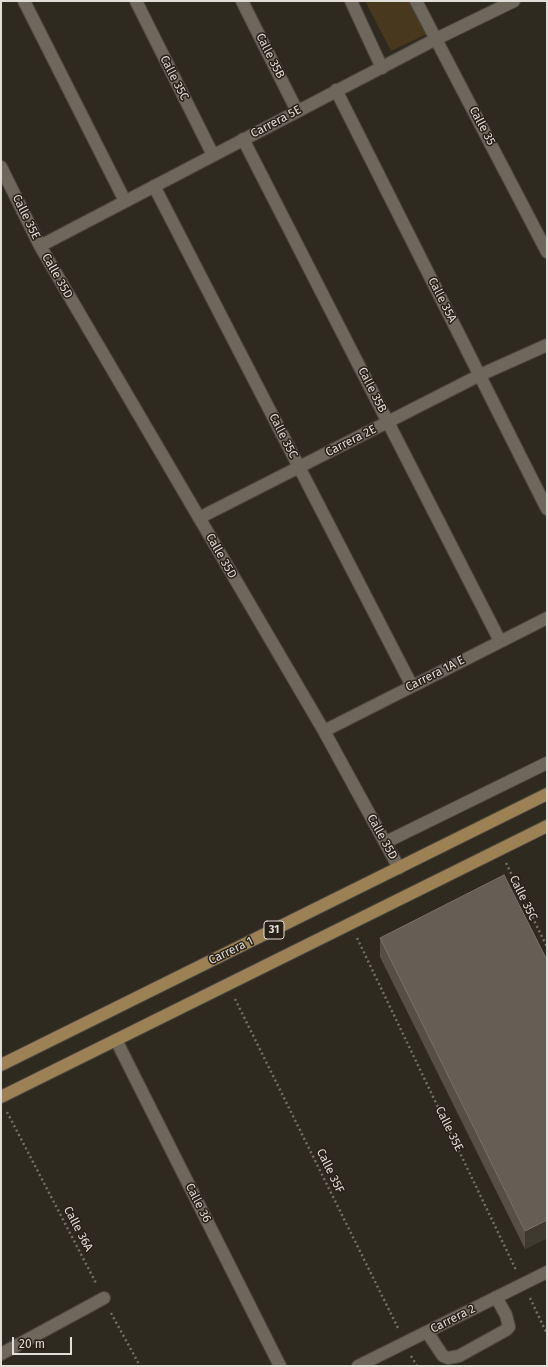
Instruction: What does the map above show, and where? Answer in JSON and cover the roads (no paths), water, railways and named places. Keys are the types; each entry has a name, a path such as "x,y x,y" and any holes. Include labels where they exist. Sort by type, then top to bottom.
{"main road":[{"name":"Carrera 1","path":"1,1066 547,794"},
{"name":"31","path":"3,1103 116,1040 547,826"}],"street":[{"path":"24,1 125,201"},
{"name":"Calle 35C","path":"136,1 213,155"},
{"name":"Calle 35B","path":"242,1 297,111"},
{"path":"351,1 382,68"},
{"name":"Calle 35","path":"416,1 547,252"},
{"name":"Carrera 5E","path":"40,246 336,90 514,1"},
{"name":"Calle 35A","path":"336,90 547,509"},
{"name":"Calle 35B","path":"243,139 500,641"},
{"name":"Calle 35E","path":"1,167 40,246"},
{"name":"Calle 35C","path":"154,186 412,686"},
{"name":"Calle 35D","path":"40,246 324,731 399,868"},
{"name":"Carrera 2E","path":"199,518 480,375 547,345"},
{"name":"Carrera 1A E","path":"324,731 547,618"},
{"path":"386,842 547,763"},
{"name":"Calle 36","path":"116,1040 280,1366"},
{"name":"Carrera 2","path":"358,1366 547,1272"},
{"path":"427,1332 443,1356 448,1358 459,1356 509,1327 506,1315 496,1297"},
{"path":"1,1354 104,1298"}]}
